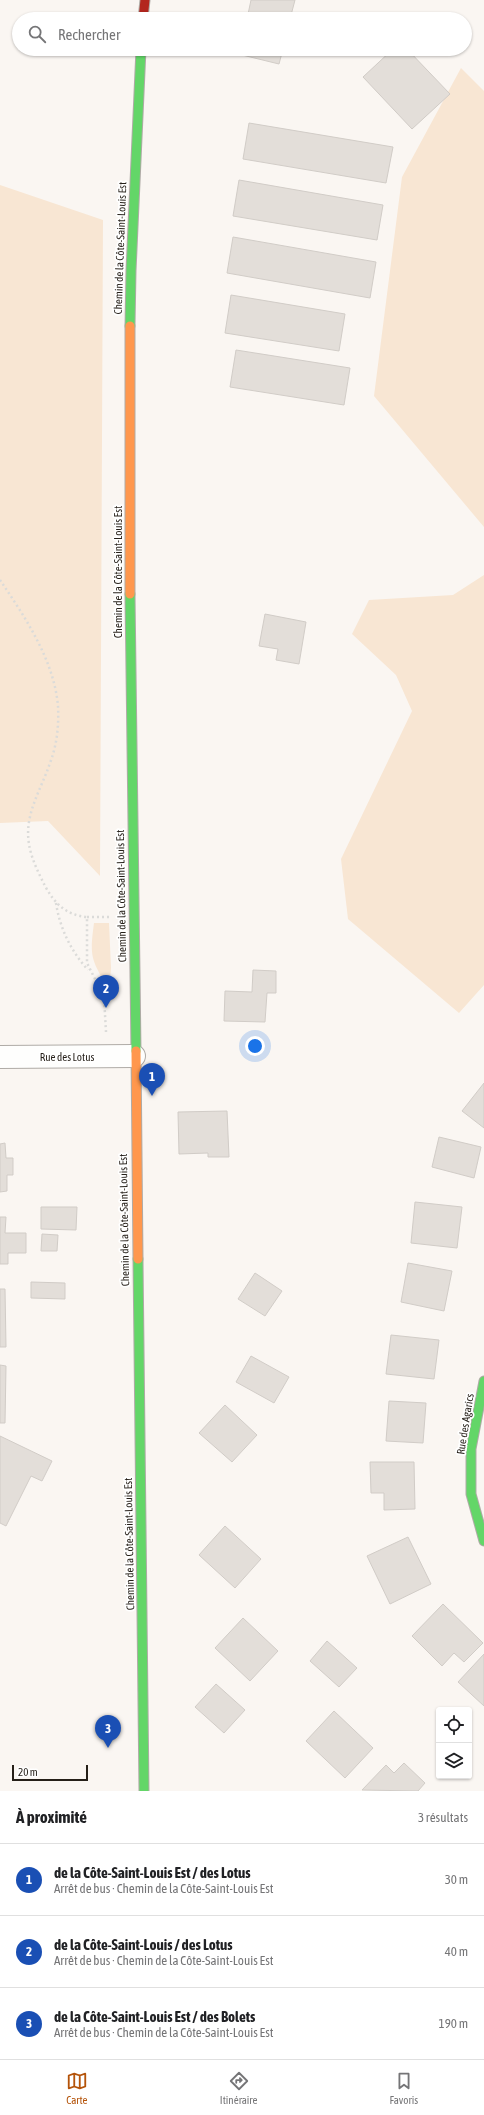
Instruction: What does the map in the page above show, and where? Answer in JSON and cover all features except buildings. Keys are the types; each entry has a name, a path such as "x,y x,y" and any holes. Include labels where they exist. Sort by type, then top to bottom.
{"street":[{"path":"143,12 144,0"},
{"name":"Chemin de la Côte-Saint-Louis Est","path":"141,56 132,232 129,375 134,1056 144,1791"},
{"name":"Rue des Lotus","path":"0,1057 134,1056"},
{"name":"Rue des Agarics","path":"484,1381 471,1449 471,1494 484,1541"}],"path":[{"name":"Chemin de la Côte-Saint-Louis Est","path":"0,580 26,619 38,644 47,665 57,704 58,722 54,750 32,806 28,832 32,855 45,886 56,903 67,912 75,916 110,918"},
{"path":"56,903 62,927 72,950 90,971 101,988 104,997 106,1027"},
{"path":"87,917 86,954 90,971"}],"shaded area":[{"path":"461,68 484,91 484,527 374,396 402,177"},
{"path":"0,185 103,220 100,876 48,821 0,823"},
{"path":"484,575 484,985 459,1013 348,919 341,859 412,711 396,675 352,634 369,600 453,595"},
{"path":"94,923 109,923 111,968 109,991 93,959 92,945"}],"traffic: fast":[{"path":"130,326 141,56"},
{"path":"130,594 136,1051"},
{"path":"138,1259 144,1791"},
{"path":"484,1381 471,1449 471,1494 484,1541"}],"traffic: slow":[{"path":"130,326 130,594"},
{"path":"136,1051 138,1259"}],"traffic: jam":[{"path":"144,12 145,0"}],"place":[{"name":"de la Côte-Saint-Louis / des Lotus","path":"106,1008"},
{"name":"de la Côte-Saint-Louis Est / des Lotus","path":"152,1096"},
{"name":"de la Côte-Saint-Louis Est / des Bolets","path":"108,1748"}]}
